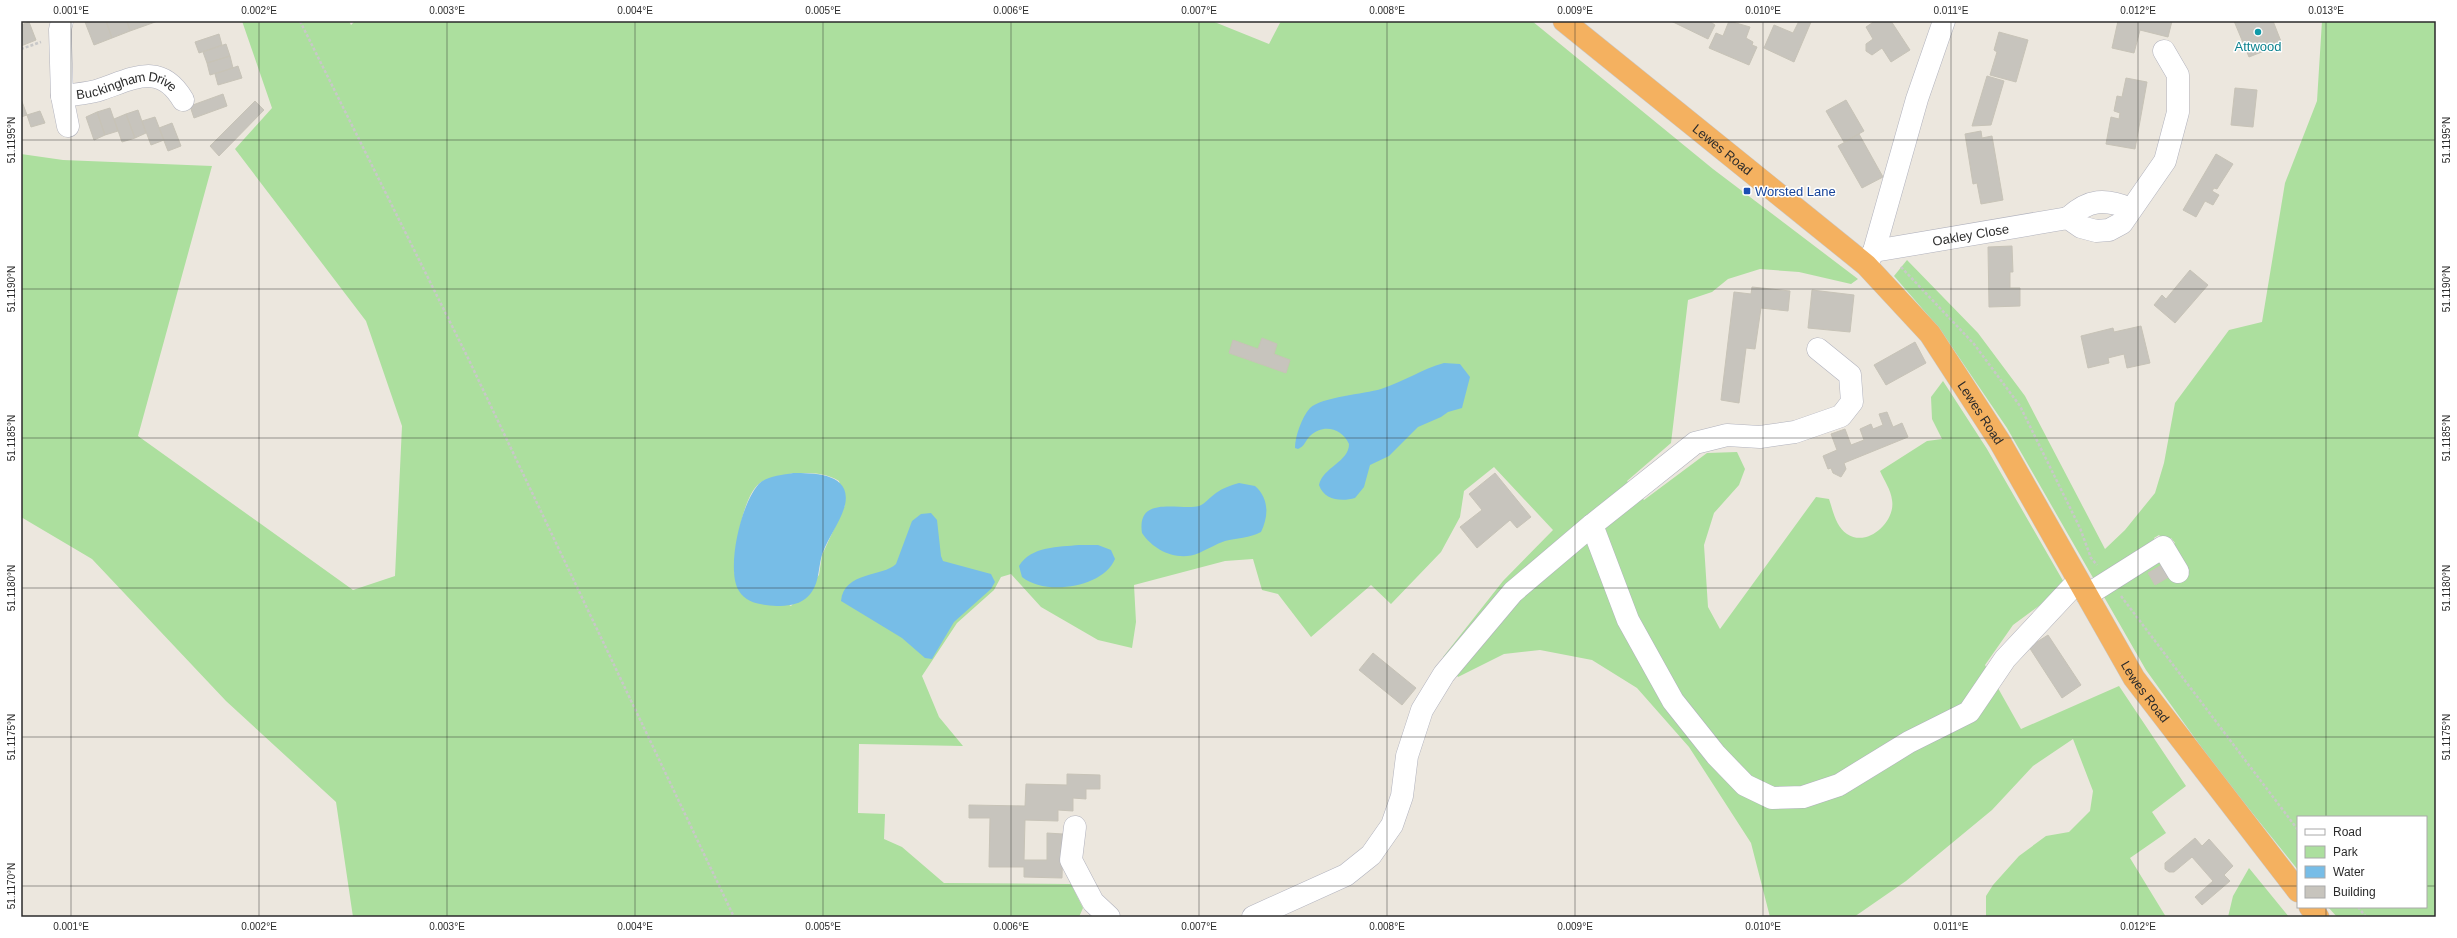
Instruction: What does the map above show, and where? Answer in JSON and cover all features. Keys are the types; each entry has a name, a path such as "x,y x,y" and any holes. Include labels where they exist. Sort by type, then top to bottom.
{"highway":[{"name":"Lewes Road","path":"1564,21 1875,256 1930,334 2000,442 2134,678 2297,890"},
{"path":"2311,908 2318,917"}],"street":[{"name":"Buckingham Drive","path":"62,21 60,30 62,96 68,126"},
{"path":"1875,256 1917,99 1944,21"},
{"path":"2068,218 2081,227 2096,232 2109,230 2122,222 2165,161 2178,112 2178,75 2164,51"},
{"name":"Buckingham Drive","path":"62,96 100,90 130,78 152,76 175,86 183,100"},
{"name":"Oakley Close","path":"1875,256 1990,230 2068,218 2077,210 2100,200 2130,209"},
{"path":"1253,917 1346,875 1371,855 1392,825 1402,796 1407,756 1422,710 1444,674 1513,592 1592,525 1695,443 1728,435 1760,437 1795,432 1841,416 1852,402 1850,375 1818,349"},
{"path":"1592,525 1628,620 1673,700 1716,754 1745,785 1772,798 1803,797 1839,785 1909,742 1969,712 2005,659 2082,588 2164,543 2178,572"},
{"path":"1075,827 1071,860 1093,902 1109,917"}],"path":[{"path":"300,21 468,358 734,917"},
{"path":"1875,256 1974,344 2020,406 2080,528 2091,558"},
{"path":"2123,599 2297,829"},
{"path":"2359,908 2366,917"}],"green space":[{"path":"242,21 349,21 351,25 355,21 1212,21 1269,44 1281,21 1532,21 1713,169 1858,279 1851,284 1799,272 1760,269 1728,279 1712,292 1688,300 1671,443 1627,481 1644,500 1707,453 1737,452 1745,469 1739,485 1714,513 1704,545 1708,607 1720,629 1816,497 1829,499 1835,518 1843,531 1847,534 1863,538 1872,535 1885,524 1890,516 1892,500 1889,489 1880,471 1927,441 1942,439 1932,419 1931,397 1943,381 1987,449 2066,586 2013,625 1985,665 2021,729 2119,686 2186,786 2152,812 2166,833 2130,858 2166,917 1986,917 1986,896 1993,885 2019,856 2046,836 2069,832 2090,811 2093,791 2073,739 2033,766 1992,810 1906,881 1854,917 1770,917 1751,843 1689,747 1637,688 1592,660 1540,650 1504,654 1458,677 1443,657 1503,581 1553,530 1494,467 1464,491 1460,517 1441,552 1391,604 1371,585 1311,637 1278,594 1262,590 1253,559 1225,561 1134,585 1136,622 1132,648 1098,640 1041,607 1011,574 1001,577 994,590 957,623 922,676 939,717 963,746 859,744 858,813 885,814 884,839 902,847 944,883 1071,884 1083,908 1079,917 353,917 336,802 226,701 92,559 21,517 21,154 63,160 212,166 138,436 353,590 395,576 402,426 366,321 235,149 272,108","holes":["793,473 823,475 839,481 845,505 822,555 819,575 791,606 734,573 738,537 745,509 750,497 756,487 763,481"]},
{"path":"2322,21 2436,21 2436,917 2337,917 2329,908 2427,908 2427,816 2297,816 2297,869 2217,769 2146,670 2007,428 1939,328 1894,276 1907,260 1978,333 2025,396 2105,549 2125,530 2155,493 2164,463 2175,403 2229,330 2262,322 2285,183 2317,101","holes":["2159,535 2165,542 2171,538 2175,543 2168,548 2175,573 2155,585 2148,573 2167,562 2154,538"]},
{"path":"2249,868 2289,917 2228,917 2233,896"}],"water":[{"path":"1444,363 1460,364 1470,377 1462,408 1448,412 1441,417 1418,427 1389,456 1370,465 1364,487 1355,498 1339,500 1325,494 1319,485 1321,479 1345,455 1349,444 1337,431 1327,429 1315,432 1302,446 1298,449 1295,448 1296,438 1304,416 1310,408 1316,404 1333,398 1381,389"},
{"path":"793,473 821,475 830,477 837,481 843,486 846,494 845,505 841,517 823,552 818,577 814,589 810,594 802,601 795,604 777,606 756,603 746,599 742,595 735,581 735,551 742,518 754,490 761,482 772,477"},
{"path":"1239,483 1255,486 1263,496 1266,514 1264,526 1261,532 1248,537 1225,541 1199,553 1183,556 1160,550 1142,533 1142,521 1146,513 1153,509 1171,506 1199,506 1221,490"},
{"path":"931,513 937,520 941,556 943,561 991,574 995,582 991,589 954,622 932,659 925,658 902,638 841,601 844,591 849,584 865,576 890,568 896,564 912,521 921,514"},
{"path":"1098,545 1111,550 1115,559 1109,569 1099,577 1073,586 1045,586 1032,583 1022,577 1019,566 1024,559 1038,551 1054,547"}],"building":[{"path":"106,21 112,38 94,45 85,22"},
{"path":"106,21 127,21 130,31 112,38"},
{"path":"127,21 158,21 130,31"},
{"path":"1671,21 1709,21 1715,25 1708,39"},
{"path":"1729,21 1750,27 1746,38 1753,42 1752,45 1757,47 1749,65 1709,48 1716,33 1723,36"},
{"path":"1799,21 1811,22 1794,62 1764,48 1774,25 1793,33"},
{"path":"1875,21 1891,21 1910,50 1891,62 1882,48 1872,55 1866,51 1866,44 1873,39 1866,27"},
{"path":"2118,21 2172,21 2168,37 2140,30 2134,53 2112,48"},
{"name":"Attwood","path":"2234,21 2273,21 2282,44 2249,57"},
{"path":"29,22 36,40 21,46 21,25"},
{"path":"1999,32 2028,40 2016,82 1990,75 1997,52 1994,50"},
{"path":"219,34 222,45 199,53 195,42"},
{"path":"226,44 230,56 207,63 203,52"},
{"path":"230,56 233,68 210,75 207,63"},
{"path":"238,66 242,78 218,85 215,74"},
{"path":"1987,76 2004,81 1991,125 1972,126"},
{"path":"2126,78 2147,82 2135,149 2106,144 2111,117 2119,119 2120,113 2114,111 2117,96 2122,97"},
{"path":"2235,88 2257,90 2253,127 2231,125"},
{"path":"223,94 227,106 194,118 190,106"},
{"path":"21,99 27,115 21,117"},
{"path":"1846,100 1864,131 1844,142 1826,111"},
{"path":"255,101 264,110 219,156 210,146"},
{"path":"110,108 118,131 105,135 97,112"},
{"path":"138,110 146,133 135,138 126,114"},
{"path":"40,111 45,123 31,127 27,115"},
{"path":"97,112 105,135 94,140 86,117"},
{"path":"126,114 135,138 122,142 114,119"},
{"path":"155,117 164,140 151,145 142,121"},
{"path":"172,123 181,146 168,151 159,128"},
{"path":"1981,131 1982,138 1992,136 2003,200 1981,204 1977,183 1973,184 1965,134"},
{"path":"1859,134 1883,177 1862,188 1838,146"},
{"path":"2216,154 2233,164 2217,189 2214,188 2212,191 2219,195 2213,205 2205,201 2196,217 2183,210"},
{"path":"2012,246 2013,272 2010,272 2010,288 2020,288 2020,306 1989,307 1988,247"},
{"path":"2190,270 2208,285 2175,323 2154,305 2162,295 2166,299"},
{"path":"1752,287 1790,291 1788,311 1761,308 1755,349 1746,348 1739,403 1721,400 1734,292 1751,294"},
{"path":"1812,290 1854,295 1850,332 1808,328"},
{"path":"2141,326 2150,363 2127,368 2124,354 2108,358 2109,363 2088,368 2081,336 2113,328 2114,332"},
{"path":"1262,338 1277,344 1274,354 1290,360 1286,373 1229,353 1233,340 1258,349"},
{"path":"1915,342 1926,363 1886,385 1874,365"},
{"path":"1887,412 1893,427 1902,423 1908,437 1844,463 1846,469 1841,477 1833,473 1831,468 1828,469 1823,456 1837,450 1831,434 1845,429 1851,445 1864,440 1860,429 1871,424 1873,429 1883,425 1879,414"},
{"path":"1495,473 1531,517 1517,528 1510,520 1477,548 1460,527 1482,510 1469,494"},
{"path":"2167,562 2174,574 2155,585 2148,573"},
{"path":"2048,635 2081,685 2062,698 2029,647"},
{"path":"1373,653 1416,688 1402,705 1359,670"},
{"path":"1067,774 1100,775 1100,789 1086,789 1086,799 1073,798 1073,811 1058,810 1058,821 1025,820 1024,860 1047,860 1047,833 1063,834 1062,878 1024,877 1024,867 989,867 990,818 969,818 969,805 1025,806 1026,784 1067,785"},
{"path":"2195,838 2202,846 2209,839 2233,866 2224,875 2230,881 2202,905 2195,897 2213,881 2192,857 2174,872 2169,872 2165,869 2165,863"}],"place":[{"name":"Attwood","path":"2258,32"},
{"name":"Worsted Lane","path":"1747,191"}]}
